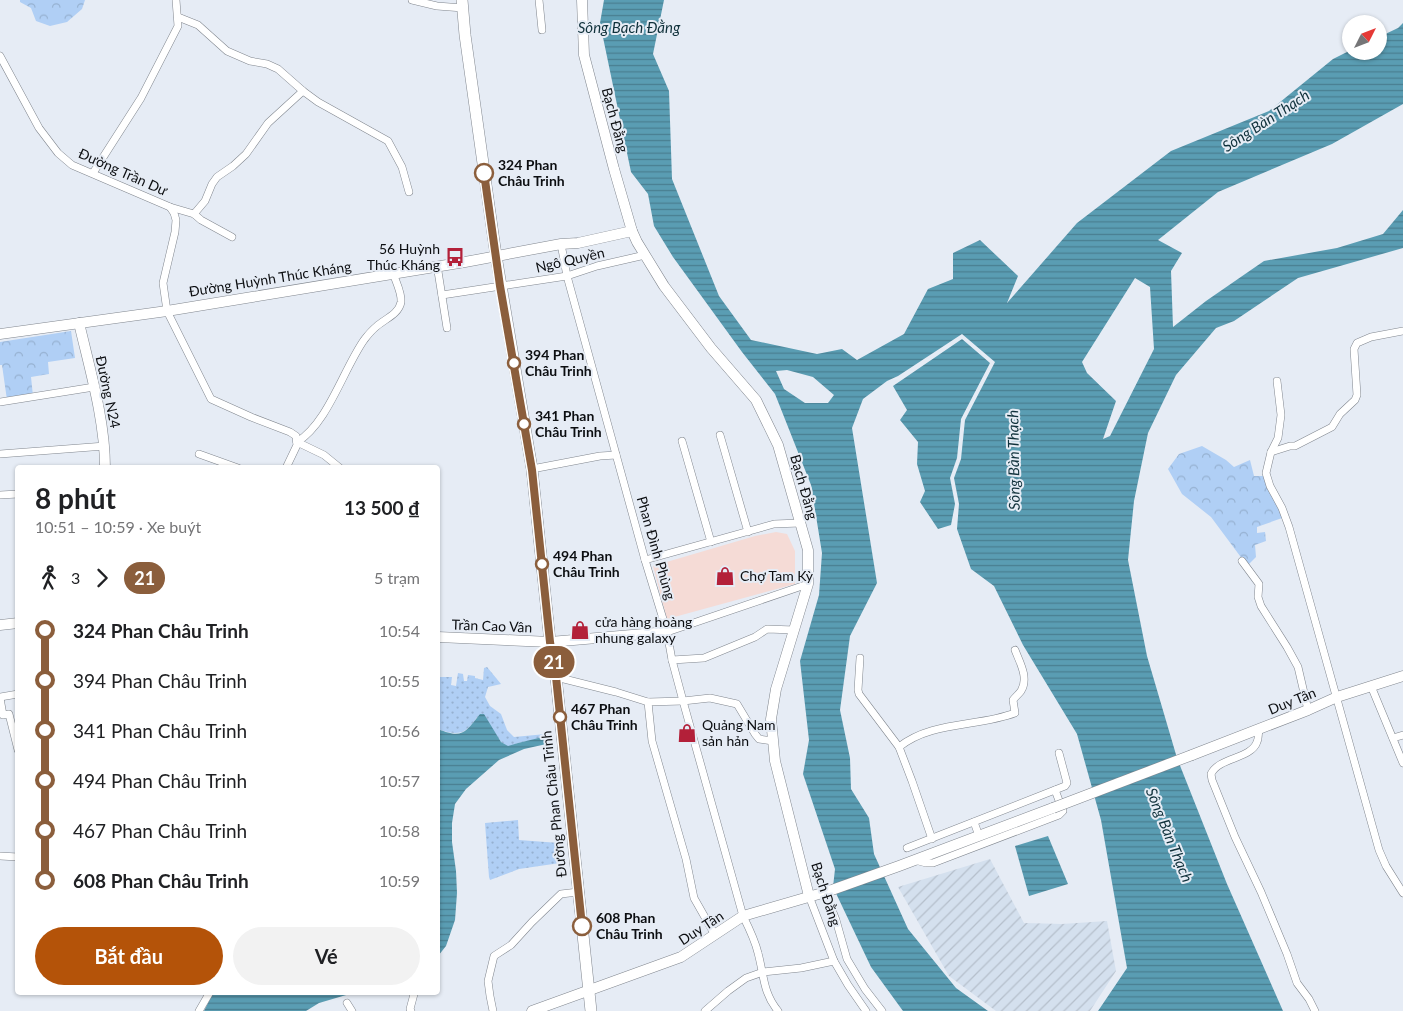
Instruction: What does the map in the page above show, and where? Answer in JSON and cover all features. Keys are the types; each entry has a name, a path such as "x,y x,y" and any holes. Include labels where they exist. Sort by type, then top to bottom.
{"main road":[{"name":"Đường Phan Châu Trinh","path":"463,4 466,44 500,286 532,470 591,1011"}],"street":[{"path":"92,173 141,98 178,26 176,0"},
{"path":"412,0 437,6 463,4"},
{"path":"539,0 542,30"},
{"name":"Bạch Đằng","path":"582,0 584,55 632,231 664,286 711,348 756,400 778,445 808,550 808,584 776,689 772,719 775,761 809,896 834,961 866,1011"},
{"path":"178,17 198,25 227,50 250,61 267,64 278,69 318,102 388,141 402,167 409,192"},
{"name":"Đường Trần Dư","path":"0,56 39,128 58,153 72,165 170,207 174,213 176,220 175,232 163,283 166,310 211,399 290,432 296,436 297,442 324,455 336,465"},
{"path":"194,214 205,200 218,176 246,154 268,123 303,91"},
{"path":"170,207 194,214 201,220 232,237"},
{"name":"Đường Huỳnh Thúc Kháng","path":"0,334 166,310 437,266 562,244 578,243 632,231"},
{"name":"Phan Đình Phùng","path":"562,244 567,276 667,632 683,701 744,916 753,937 770,1000 778,1011"},
{"name":"Ngô Quyền","path":"442,295 567,276 597,266 645,255"},
{"path":"437,266 447,328"},
{"path":"287,465 297,442 306,437 318,422 364,340 377,326 395,312 401,304 401,295 393,273"},
{"name":"Đường N24","path":"79,323 105,446 105,465"},
{"path":"1271,452 1297,445 1329,429 1344,410 1355,400 1358,395 1354,349 1357,343 1371,336 1403,331"},
{"path":"1277,380 1281,415 1278,438 1271,452 1266,474 1289,527 1379,850 1386,866 1403,892"},
{"path":"0,402 94,387"},
{"path":"720,435 748,532"},
{"path":"682,440 710,542"},
{"path":"0,454 105,446"},
{"path":"199,454 230,465"},
{"path":"532,470 600,456 616,455"},
{"path":"0,495 15,494"},
{"path":"646,560 774,524 800,523"},
{"path":"1242,561 1259,584 1258,597 1261,606 1298,668 1308,710"},
{"name":"Trần Cao Vân","path":"440,637 550,642 667,632 808,584"},
{"path":"0,625 15,623"},
{"path":"672,660 704,658 755,637 767,629 794,630"},
{"path":"899,748 911,738 940,729 1015,713 1013,700 1021,691 1024,682 1024,672 1015,650"},
{"path":"860,658 859,694 899,748 932,838"},
{"name":"Duy Tân","path":"532,1011 682,957 744,916 827,891 899,866 1192,755 1337,697 1403,676"},
{"path":"556,677 648,702 710,698 737,704 759,739 773,741"},
{"path":"1371,686 1403,763"},
{"path":"15,694 0,697 3,715 9,714 15,738"},
{"path":"648,702 652,741 686,859 694,898 716,935"},
{"path":"1259,729 1256,744 1245,753 1216,768 1211,774 1212,780 1298,982 1309,998 1314,1011"},
{"path":"1393,738 1403,736"},
{"path":"907,848 1064,786 1067,783 1059,753"},
{"path":"914,860 926,864 934,863 1059,815 1062,813 1062,810 1055,790"},
{"path":"974,822 979,836"},
{"path":"0,856 15,857"},
{"path":"827,891 848,959 865,989 882,1011"},
{"path":"493,1011 488,980 494,956 510,945 561,894 578,892"},
{"path":"705,1011 742,981 763,972 801,968 834,961"},
{"path":"199,1011 208,995"},
{"path":"411,1011 414,995"},
{"path":"347,1003 352,1011"}],"shaded area":[{"name":"Chợ Tam Kỳ","path":"776,532 787,534 795,551 795,584 667,619 653,566 755,536"},
{"path":"990,859 1024,923 1062,924 1107,921 1116,971 1090,1011 996,1011 949,976 898,887"}],"green space":[{"path":"20,0 85,0 82,9 67,22 50,26 36,21 31,8 20,2"},
{"path":"71,331 75,358 48,362 49,374 31,377 33,396 7,400 2,365 0,365 0,342"},
{"path":"1202,446 1234,467 1250,460 1254,476 1265,476 1285,517 1257,527 1257,533 1265,532 1266,541 1255,545 1256,557 1248,565 1211,517 1182,494 1168,469 1179,454"},
{"path":"487,667 501,684 488,687 485,697 490,706 501,714 507,730 514,737 546,734 547,737 508,747 477,717 465,731 451,733 440,730 440,677 452,677 451,685 456,686 458,673 463,674 464,681 467,681 468,675 483,680 484,668"},
{"path":"518,820 519,840 559,843 560,863 519,869 490,880 485,823"}],"water":[{"path":"604,0 664,0 653,54 669,91 672,179 719,296 751,340 817,354 842,349 857,360 904,334 928,289 953,279 953,253 980,240 1018,276 1007,303 1077,223 1171,151 1269,111 1333,59 1342,54 1342,60 1388,60 1388,33 1403,23 1403,104 1332,144 1218,192 1158,240 1182,253 1171,271 1173,327 1206,301 1264,261 1337,248 1383,234 1403,210 1403,248 1298,278 1234,321 1216,328 1176,375 1148,433 1134,501 1128,560 1147,656 1177,758 1227,884 1283,1011 1098,1011 1127,968 1101,820 1077,734 1023,645 994,586 971,569 957,529 959,504 954,478 961,459 965,420 995,362 962,334 898,376 887,381 863,399 852,428 877,583 850,636 840,710 850,758 851,789 869,818 874,854 908,929 956,988 988,1011 903,1011 871,967 833,887 835,869 803,774 809,740 800,661 819,595 822,553 811,485 775,394 673,257 654,226 648,194 631,172 600,23","holes":["1135,278 1150,287 1154,349 1110,436 1103,439 1116,401 1087,373 1082,362","787,370 813,377 834,395 828,403 805,403 784,389 776,371"]},
{"path":"962,339 990,363 961,419 957,458 950,478 955,504 951,525 938,529 920,502 925,491 917,464 918,442 900,420 907,410 893,386"},
{"path":"480,714 484,714 501,742 508,746 551,735 551,743 524,749 499,760 466,789 455,804 452,842 457,893 455,920 446,946 440,954 440,730 458,734 470,726"},
{"path":"1048,836 1068,884 1029,896 1015,846"},
{"path":"212,995 346,995 319,1003 306,1011 204,1011"}],"bus line":[{"name":"21","path":"484,173 500,286 532,470 582,926"}],"place":[{"name":"324 Phan Châu Trinh","path":"484,173"},
{"name":"56 Huỳnh Thúc Kháng","path":"455,257"},
{"name":"394 Phan Châu Trinh","path":"514,363"},
{"name":"341 Phan Châu Trinh","path":"524,424"},
{"name":"494 Phan Châu Trinh","path":"542,564"},
{"name":"Chợ Tam Kỳ","path":"725,576"},
{"name":"cửa hàng hoàng nhung galaxy","path":"580,630"},
{"name":"467 Phan Châu Trinh","path":"560,717"},
{"name":"Quảng Nam sản hản","path":"687,733"},
{"name":"608 Phan Châu Trinh","path":"582,926"}],"water label":[{"name":"Sông Bạch Đằng","path":"629,28"},
{"name":"Sông Bàn Thạch","path":"1266,121"},
{"name":"Sông Bàn Thạch","path":"1014,460"},
{"name":"Sông Bàn Thạch","path":"1169,835"}]}
